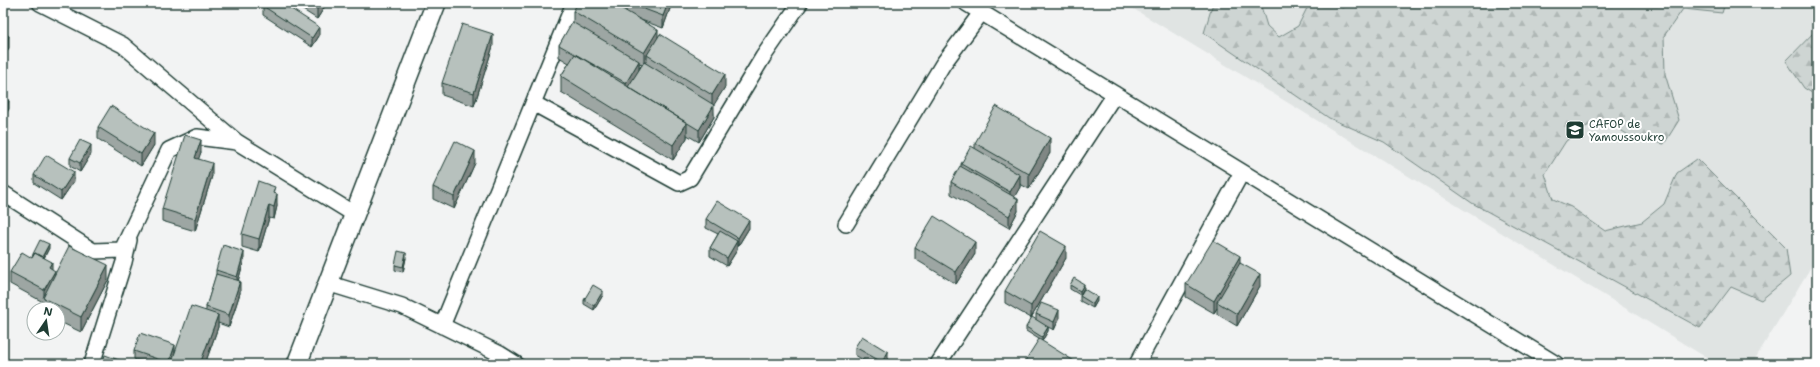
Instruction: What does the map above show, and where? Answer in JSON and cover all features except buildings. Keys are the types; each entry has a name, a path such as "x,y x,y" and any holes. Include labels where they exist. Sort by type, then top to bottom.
{"street":[{"path":"40,3 123,44 236,142 354,214"},
{"path":"442,326 574,3"},
{"path":"533,103 679,182 690,178 763,57 800,3"},
{"path":"966,3 1556,364"},
{"path":"297,364 433,4"},
{"path":"846,224 943,64 981,13"},
{"path":"938,364 1115,94"},
{"path":"3,192 93,251 122,250 169,150 197,137 236,142"},
{"path":"1137,364 1242,172"},
{"path":"92,364 124,262 131,233"},
{"path":"328,283 402,306 500,354 516,364"}],"shaded area":[{"name":"CAFOP de Yamoussoukro","path":"1124,3 1817,3 1817,257 1752,364 1717,364"}],"green space":[{"path":"1213,3 1260,3 1267,26 1279,37 1298,26 1307,8 1318,3 1343,8 1353,3 1725,3 1722,13 1683,9 1664,36 1665,74 1679,120 1664,144 1633,138 1611,124 1587,126 1566,141 1545,174 1553,199 1571,207 1605,231 1642,222 1664,204 1677,173 1697,159 1786,248 1790,276 1761,300 1731,287 1700,328 1472,203 1384,142 1329,118 1204,33"},
{"path":"1817,29 1817,96 1804,88 1786,61"}],"place":[{"name":"CAFOP de Yamoussoukro","path":"1575,130"}]}
